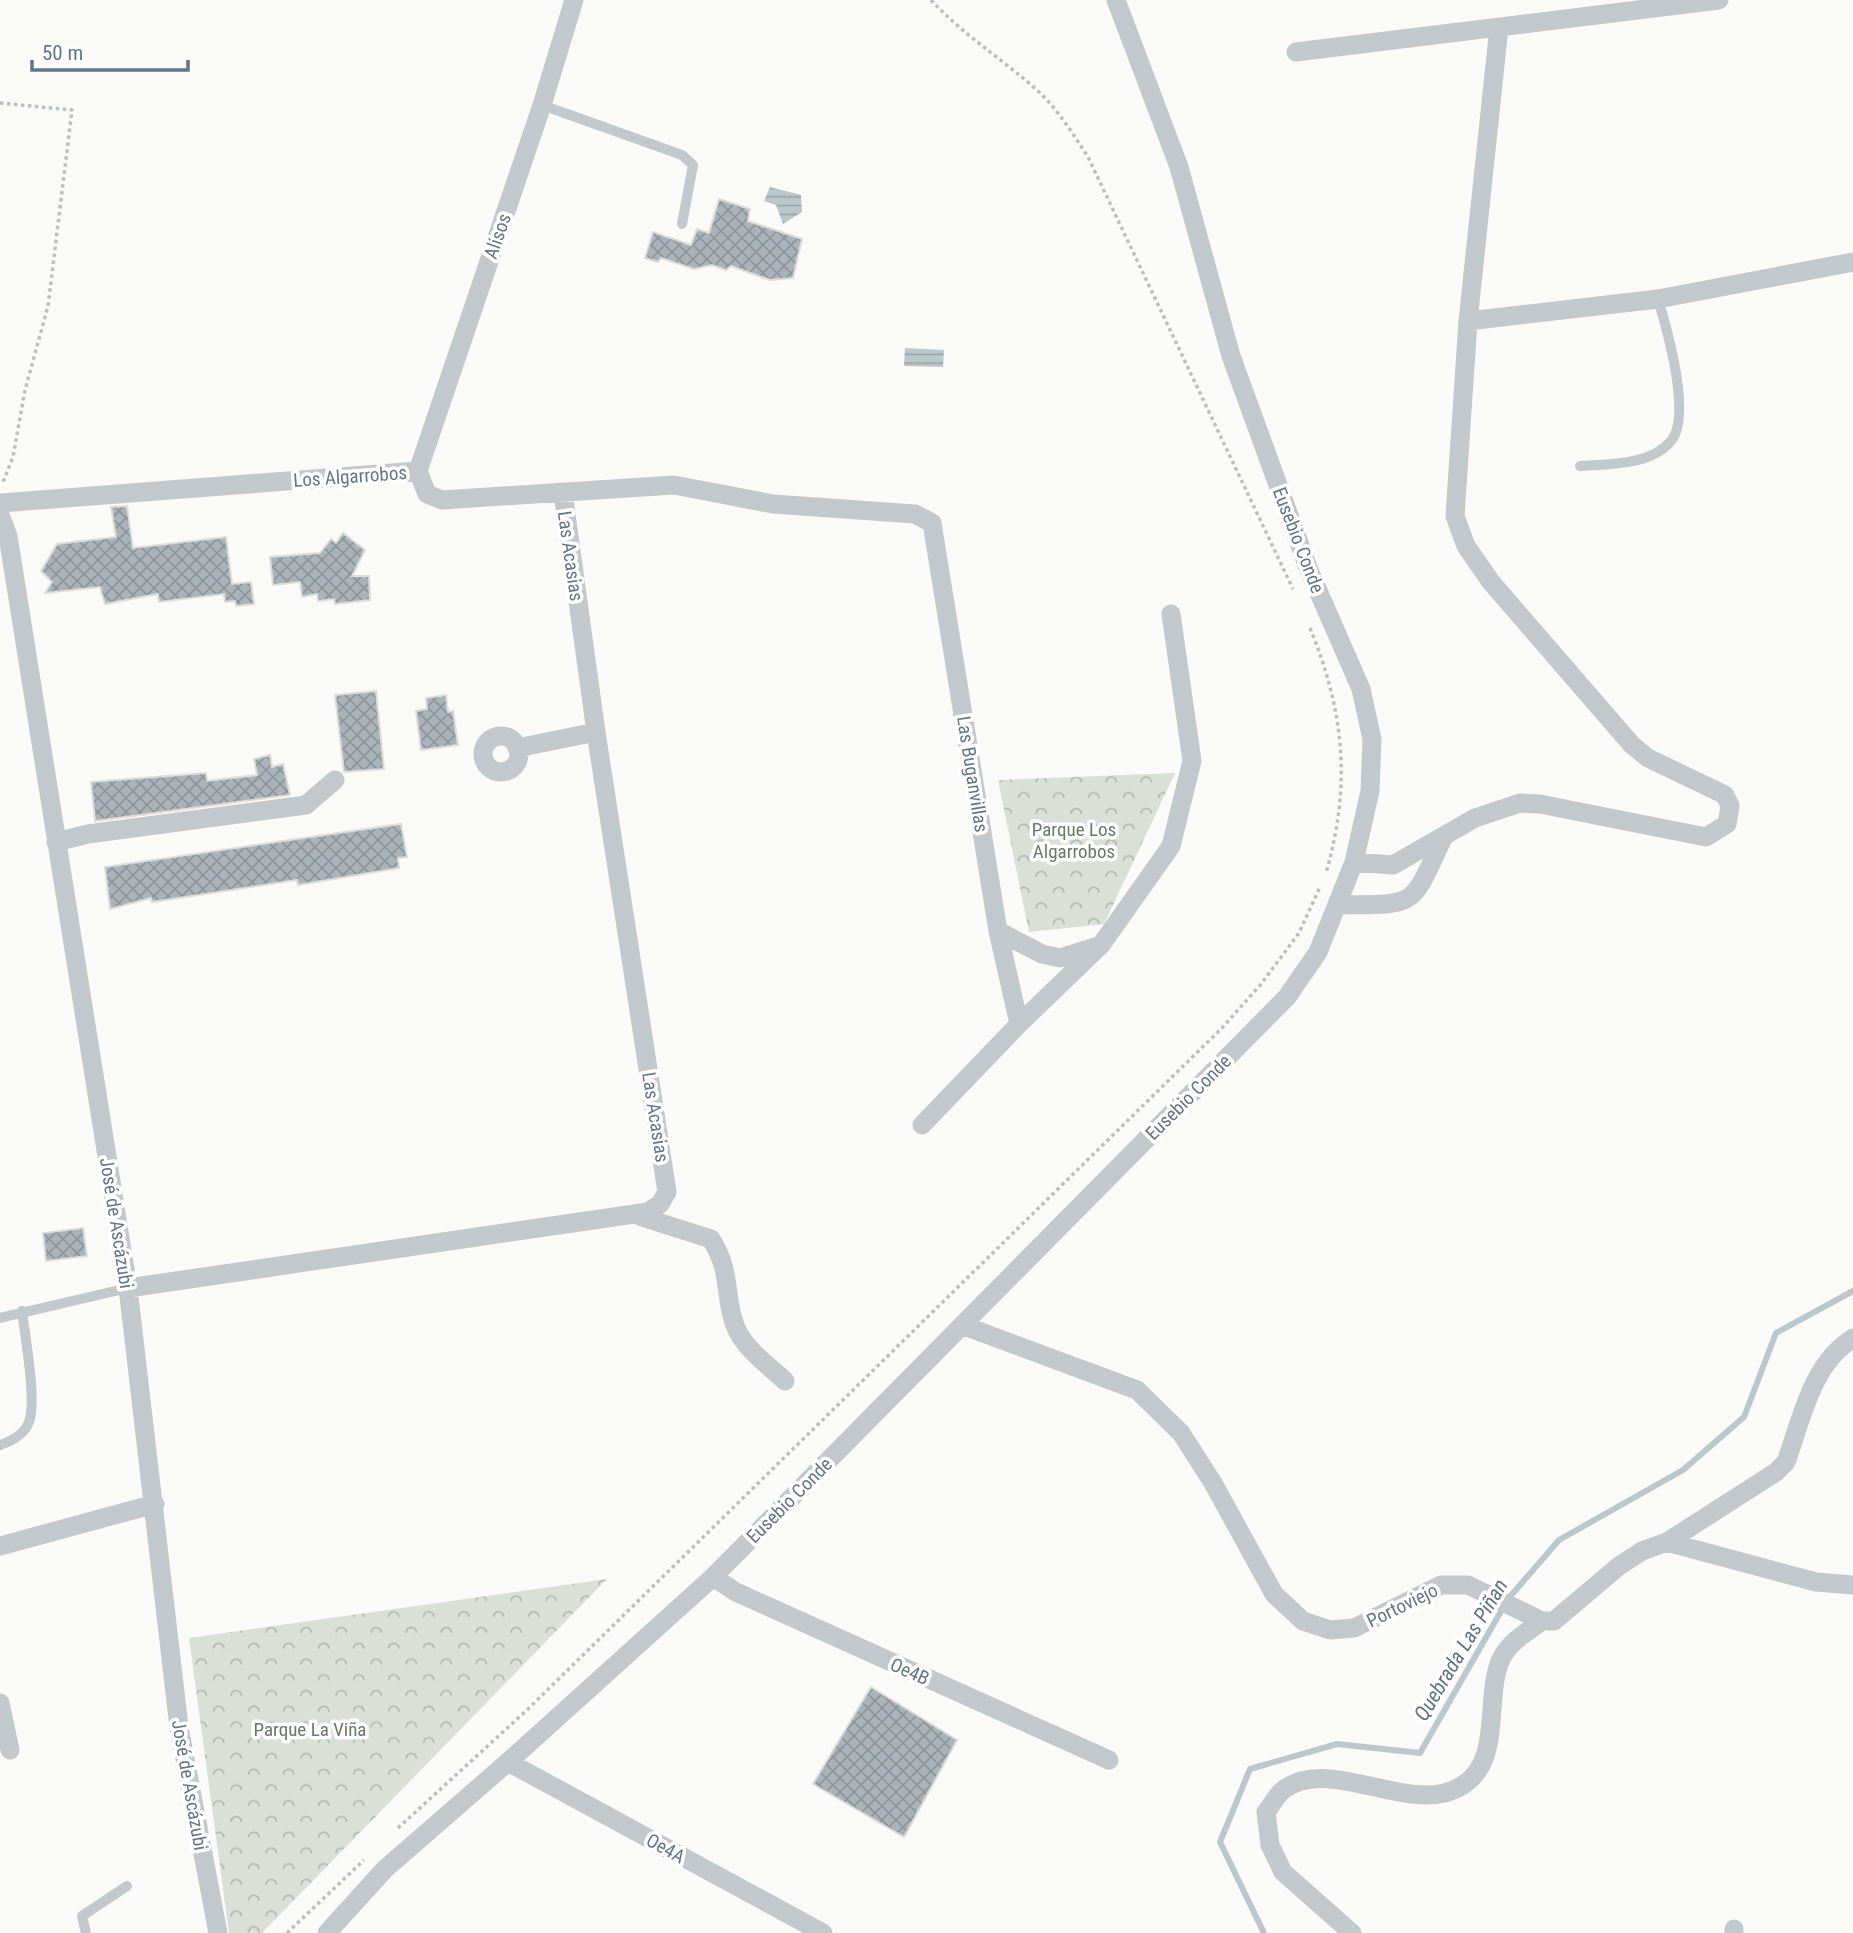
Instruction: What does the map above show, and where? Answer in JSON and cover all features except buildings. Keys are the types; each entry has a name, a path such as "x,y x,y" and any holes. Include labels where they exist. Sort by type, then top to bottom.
{"street":[{"name":"Alisos","path":"418,471 542,105 574,0"},
{"name":"Eusebio Conde","path":"327,1933 385,1869 509,1762 713,1577 1287,997 1318,952 1339,905 1354,863 1370,791 1372,739 1361,688 1308,570 1231,356 1179,167 1116,0"},
{"path":"1296,52 1719,0"},
{"path":"1354,863 1393,865 1475,818 1520,803 1540,804 1706,837 1727,824 1730,806 1725,795 1648,758 1632,745 1491,582 1466,546 1455,516 1468,321 1499,27"},
{"path":"1468,321 1658,299 1853,262"},
{"name":"Los Algarrobos","path":"0,503 418,471 427,494 442,500 674,485 774,504 915,514 932,523"},
{"name":"Las Acasias","path":"128,1288 639,1213 660,1204 667,1192 562,493"},
{"name":"José de Ascázubi","path":"0,515 8,536 128,1288 179,1727 218,1933"},
{"name":"Las Buganvillas","path":"932,523 998,931 1018,1024"},
{"path":"922,1125 1018,1024 1101,945 1171,846 1192,761 1171,614"},
{"path":"517,748 596,732"},
{"path":"56,842 88,834 306,805 335,780"},
{"path":"1339,905 1394,905 1406,901 1418,892 1443,838"},
{"path":"998,931 1042,954 1060,958 1101,945"},
{"path":"639,1213 642,1217 711,1239 724,1260 736,1328 750,1348 785,1381"},
{"name":"Portoviejo","path":"962,1325 1137,1390 1181,1433 1213,1483 1274,1594 1303,1621 1330,1630 1354,1628 1441,1585 1455,1583 1468,1585 1542,1621"},
{"path":"1352,1933 1283,1872 1270,1845 1266,1812 1282,1791 1301,1782 1327,1779 1424,1796 1444,1794 1463,1786 1479,1772 1486,1752 1493,1683 1503,1657 1514,1641 1542,1621 1554,1621 1566,1614 1619,1566 1642,1551 1667,1542 1776,1472 1786,1462 1818,1374 1829,1356 1853,1338"},
{"path":"0,1546 155,1504"},
{"path":"1667,1542 1816,1582 1853,1585"},
{"name":"Oe4B","path":"713,1577 736,1592 1109,1760"},
{"path":"0,1703 10,1750"},
{"name":"Oe4A","path":"509,1762 822,1933"}],"lane":[{"path":"542,105 682,155 692,165 682,224"},
{"path":"1580,467 1631,463 1673,440 1677,426 1678,388 1672,345 1658,299"},
{"path":"0,1318 128,1288"},
{"path":"0,1445 22,1434 29,1423 32,1406 22,1311"},
{"path":"86,1933 82,1916 127,1886"}],"path":[{"path":"931,0 945,16 1039,92 1064,120 1088,157 1295,592"},
{"path":"0,103 72,110 48,306 25,390 13,457 0,491"},
{"path":"396,1831 527,1710 1006,1242 1222,1028 1261,984 1299,933 1324,878 1338,831 1344,780 1340,737 1332,696 1306,616"},
{"path":"287,1933 365,1858"}],"green space":[{"name":"Parque Los Algarrobos","path":"1175,773 1104,924 1029,932 998,780"},
{"name":"Parque La Viña","path":"607,1579 262,1933 229,1933 189,1638"}],"shaded area":[{"path":"770,187 801,195 802,212 783,224 776,205 764,201"},
{"path":"905,348 944,350 943,367 904,366"}],"waterway":[{"name":"Quebrada Las Piñan","path":"1264,1933 1220,1842 1250,1769 1337,1744 1420,1753 1508,1599 1559,1540 1683,1470 1744,1417 1776,1333 1853,1291"}]}
